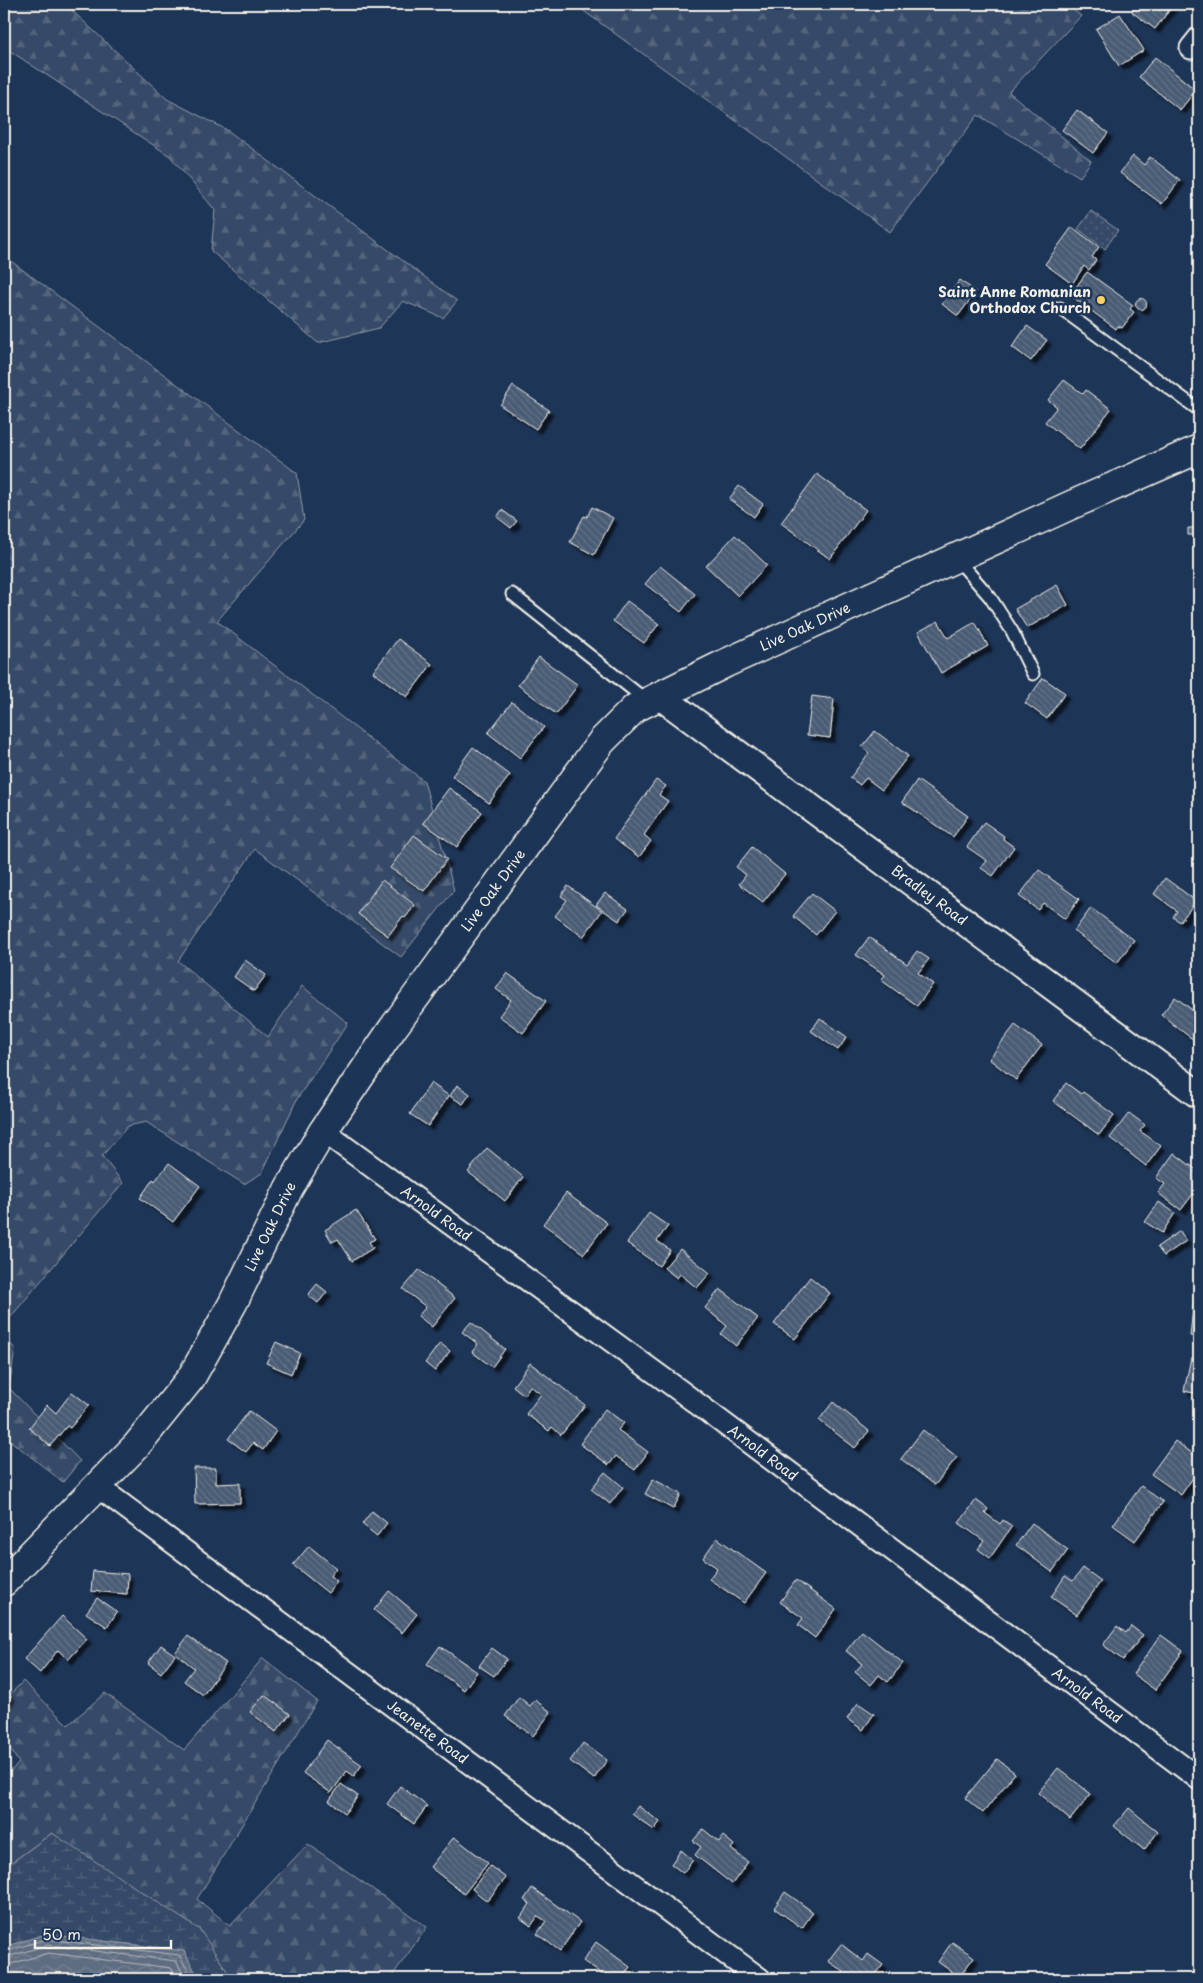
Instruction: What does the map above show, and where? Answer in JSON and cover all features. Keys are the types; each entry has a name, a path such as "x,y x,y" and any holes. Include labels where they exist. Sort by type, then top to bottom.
{"main road":[{"name":"Live Oak Drive","path":"4,1582 137,1445 191,1378 233,1304 289,1188 323,1131 393,1028 602,741 635,708 726,663 1199,449"}],"street":[{"name":"Bradley Road","path":"654,699 1199,1094"},
{"name":"Arnold Road","path":"323,1131 679,1390 1199,1780"},
{"name":"Jeanette Road","path":"97,1486 760,1979"}],"lane":[{"path":"1060,308 1199,410"},
{"path":"956,558 990,597 1012,631 1033,674"},
{"path":"512,594 654,699"}],"green space":[{"path":"4,4 65,4 167,99 227,130 457,301 443,318 403,301 379,328 318,343 211,251 215,210 170,156 4,47"},
{"path":"574,4 1065,4 1081,16 1009,92 1091,161 1080,177 978,115 890,232"},
{"path":"1091,211 1118,230 1105,249 1078,229"},
{"path":"4,256 297,473 304,520 217,621 424,781 454,890 401,957 255,849 178,961 268,1037 302,986 348,1023 297,1099 262,1173 244,1184 146,1122 128,1126 102,1156 123,1183 4,1325"},
{"path":"4,1336 15,1349 9,1388 80,1461 63,1482 7,1438 4,1442"},
{"path":"263,1658 317,1701 197,1899 230,1926 308,1844 427,1927 390,1979 234,1979 52,1833 4,1868 4,1777 19,1763 4,1739 4,1701 23,1681 68,1725 105,1693 184,1750"},
{"path":"52,1833 200,1930 234,1979 199,1979 184,1951 46,1934 4,1947 4,1868"}],"water":[{"path":"46,1934 184,1951 199,1979 4,1979 4,1947"}],"building":[{"path":"1138,4 1174,4 1155,29 1132,12"},
{"path":"1120,14 1144,50 1119,66 1096,29"},
{"path":"1155,57 1196,90 1180,110 1139,77"},
{"path":"1077,110 1108,133 1093,153 1062,130"},
{"path":"1133,156 1144,165 1150,157 1180,180 1162,204 1120,173"},
{"path":"1072,227 1099,247 1092,257 1096,260 1089,270 1084,266 1072,284 1045,264"},
{"name":"Saint Anne Romanian Orthodox Church","path":"1087,272 1133,305 1130,309 1134,312 1122,328 1118,326 1116,329 1070,295"},
{"path":"960,280 976,292 958,316 942,304"},
{"path":"1141,298 1147,304 1141,310 1135,304"},
{"path":"1027,326 1047,340 1031,361 1012,347"},
{"path":"1064,380 1083,394 1086,390 1111,409 1080,449 1045,422 1057,407 1048,400"},
{"path":"513,386 549,410 536,429 500,405"},
{"path":"817,474 866,510 830,559 781,523"},
{"path":"739,486 763,504 754,517 729,499"},
{"path":"592,507 613,518 594,555 570,542 584,516 587,517"},
{"path":"502,510 517,521 511,528 497,517"},
{"path":"1188,528 1199,528 1199,535 1188,535"},
{"path":"735,535 767,565 738,596 706,566"},
{"path":"660,566 695,594 681,612 645,584"},
{"path":"1057,585 1068,605 1027,628 1015,609"},
{"path":"627,601 659,624 644,643 613,621"},
{"path":"938,621 948,638 975,622 988,646 941,673 918,632"},
{"path":"398,639 432,664 407,697 373,672"},
{"path":"539,657 578,685 556,714 518,685"},
{"path":"1043,678 1065,693 1047,719 1025,703"},
{"path":"812,696 834,699 830,738 807,735"},
{"path":"512,702 544,727 520,758 488,733"},
{"path":"875,731 908,756 882,790 866,778 860,785 850,778 869,753 862,747"},
{"path":"473,747 510,775 489,803 452,776"},
{"path":"656,780 666,786 659,795 668,801 644,835 651,841 639,857 614,839"},
{"path":"917,780 968,816 953,837 902,802"},
{"path":"449,788 482,812 457,847 423,823"},
{"path":"984,822 1004,836 1003,839 1014,847 993,876 981,868 987,861 967,847"},
{"path":"414,835 447,859 424,891 390,868"},
{"path":"752,847 785,874 763,902 739,884 746,875 736,867"},
{"path":"1039,870 1079,899 1065,919 1043,903 1038,910 1019,896"},
{"path":"1165,878 1196,901 1180,922 1173,917 1177,911 1154,894"},
{"path":"382,880 415,905 405,918 403,916 388,936 358,914"},
{"path":"568,886 602,911 583,937 555,916 567,900 561,896"},
{"path":"605,893 628,909 619,921 596,905"},
{"path":"812,893 835,911 816,935 793,916"},
{"path":"1091,908 1134,940 1117,963 1074,931"},
{"path":"869,937 907,964 917,951 929,959 918,973 933,984 917,1006 881,980 885,975 856,955"},
{"path":"245,960 266,975 254,991 234,977"},
{"path":"507,973 546,1001 523,1033 499,1016 511,1000 496,989"},
{"path":"1175,997 1199,1015 1199,1044 1161,1015"},
{"path":"820,1018 847,1037 838,1050 811,1031"},
{"path":"1015,1025 1042,1045 1016,1080 989,1059"},
{"path":"431,1083 449,1096 428,1126 410,1114"},
{"path":"1066,1083 1081,1094 1083,1092 1114,1115 1099,1135 1053,1101"},
{"path":"457,1085 470,1094 463,1104 450,1096"},
{"path":"1129,1113 1145,1125 1140,1131 1161,1146 1146,1166 1110,1138"},
{"path":"487,1148 523,1177 505,1201 468,1172"},
{"path":"1174,1153 1199,1172 1199,1186 1181,1210 1158,1193 1165,1184 1156,1178"},
{"path":"169,1163 200,1186 173,1222 140,1198 153,1179 155,1181"},
{"path":"566,1193 607,1223 584,1254 543,1224"},
{"path":"1159,1202 1175,1213 1162,1233 1145,1222"},
{"path":"356,1210 375,1239 369,1242 373,1248 352,1261 338,1239 332,1242 325,1230"},
{"path":"649,1213 668,1226 657,1241 670,1250 659,1266 627,1243"},
{"path":"1180,1231 1186,1241 1164,1256 1157,1247"},
{"path":"680,1249 710,1273 697,1288 680,1274 677,1278 664,1268"},
{"path":"419,1270 455,1298 432,1327 418,1316 426,1307 403,1289"},
{"path":"810,1277 830,1293 795,1339 774,1324"},
{"path":"317,1284 327,1292 318,1303 308,1295"},
{"path":"720,1289 758,1318 736,1346 721,1334 727,1326 705,1308"},
{"path":"1194,1299 1199,1300 1199,1337 1190,1336"},
{"path":"471,1322 505,1349 492,1367 472,1352 478,1344 462,1332"},
{"path":"276,1342 300,1353 291,1374 266,1363"},
{"path":"440,1343 450,1351 435,1371 425,1363"},
{"path":"1191,1358 1199,1360 1199,1394 1184,1391"},
{"path":"530,1363 585,1405 561,1435 552,1427 549,1431 526,1414 541,1394 530,1386 524,1395 513,1386"},
{"path":"72,1392 89,1405 70,1428 67,1426 50,1446 29,1428 47,1405 56,1413"},
{"path":"833,1402 869,1431 855,1448 819,1420"},
{"path":"605,1409 624,1423 618,1430 648,1452 635,1470 616,1456 609,1465 580,1444"},
{"path":"249,1411 276,1431 263,1450 253,1443 246,1452 228,1439"},
{"path":"923,1430 957,1457 935,1485 901,1459"},
{"path":"1175,1441 1199,1458 1199,1469 1181,1495 1151,1474"},
{"path":"194,1468 216,1468 216,1484 240,1483 240,1503 195,1504"},
{"path":"605,1472 623,1487 610,1504 591,1489"},
{"path":"653,1479 681,1494 673,1509 645,1494"},
{"path":"1141,1486 1163,1502 1135,1541 1113,1525"},
{"path":"976,1500 988,1509 985,1513 1000,1524 1003,1520 1012,1526 990,1558 978,1549 984,1541 959,1523"},
{"path":"372,1511 387,1523 377,1536 362,1524"},
{"path":"1032,1523 1068,1550 1052,1572 1016,1545"},
{"path":"717,1538 766,1573 744,1603 709,1579 717,1568 703,1558"},
{"path":"309,1546 336,1568 330,1576 337,1581 328,1593 293,1565"},
{"path":"1083,1568 1101,1581 1077,1615 1051,1597 1065,1576 1073,1581"},
{"path":"93,1571 128,1574 127,1594 91,1591"},
{"path":"796,1580 836,1609 815,1638 798,1625 803,1618 780,1602"},
{"path":"389,1591 417,1614 402,1633 374,1610"},
{"path":"97,1598 117,1612 107,1627 86,1613"},
{"path":"62,1616 87,1639 68,1660 58,1650 40,1673 24,1659"},
{"path":"1117,1626 1126,1633 1131,1626 1143,1635 1123,1660 1103,1645"},
{"path":"862,1631 903,1663 888,1682 879,1675 871,1685 855,1672 862,1664 846,1651"},
{"path":"1161,1635 1183,1651 1155,1690 1133,1674"},
{"path":"188,1636 226,1663 203,1695 184,1681 194,1668 175,1653"},
{"path":"161,1645 175,1655 161,1673 148,1663"},
{"path":"440,1646 477,1672 464,1690 427,1664"},
{"path":"492,1648 507,1659 494,1676 479,1666"},
{"path":"4,1689 11,1697 4,1704"},
{"path":"264,1695 290,1714 276,1732 250,1712"},
{"path":"519,1697 530,1706 535,1700 551,1712 533,1736 505,1716"},
{"path":"858,1703 874,1714 863,1730 847,1719"},
{"path":"327,1740 362,1765 354,1776 347,1771 331,1793 303,1773"},
{"path":"583,1743 607,1760 594,1779 570,1761"},
{"path":"997,1759 1015,1773 983,1813 965,1798"},
{"path":"1058,1768 1091,1794 1070,1820 1038,1793"},
{"path":"341,1784 358,1796 345,1813 329,1801"},
{"path":"400,1786 427,1806 414,1824 387,1804"},
{"path":"638,1806 660,1822 654,1830 632,1814"},
{"path":"1129,1808 1158,1832 1144,1850 1114,1826"},
{"path":"703,1829 719,1842 723,1836 734,1845 731,1849 748,1862 732,1884 695,1855 701,1847 693,1841"},
{"path":"454,1837 488,1863 464,1894 430,1867"},
{"path":"681,1850 693,1860 683,1873 671,1864"},
{"path":"490,1866 506,1878 487,1901 472,1889"},
{"path":"532,1888 580,1922 560,1951 537,1934 546,1921 538,1916 531,1926 520,1918 530,1904 524,1900"},
{"path":"785,1892 813,1912 802,1928 774,1908"},
{"path":"596,1942 630,1967 621,1979 608,1979 583,1961"},
{"path":"952,1942 974,1957 959,1977 938,1962"},
{"path":"841,1944 863,1961 868,1954 883,1965 872,1979 840,1979 844,1972 828,1961"}],"place":[{"name":"Saint Anne Romanian Orthodox Church","path":"1101,300"}]}
